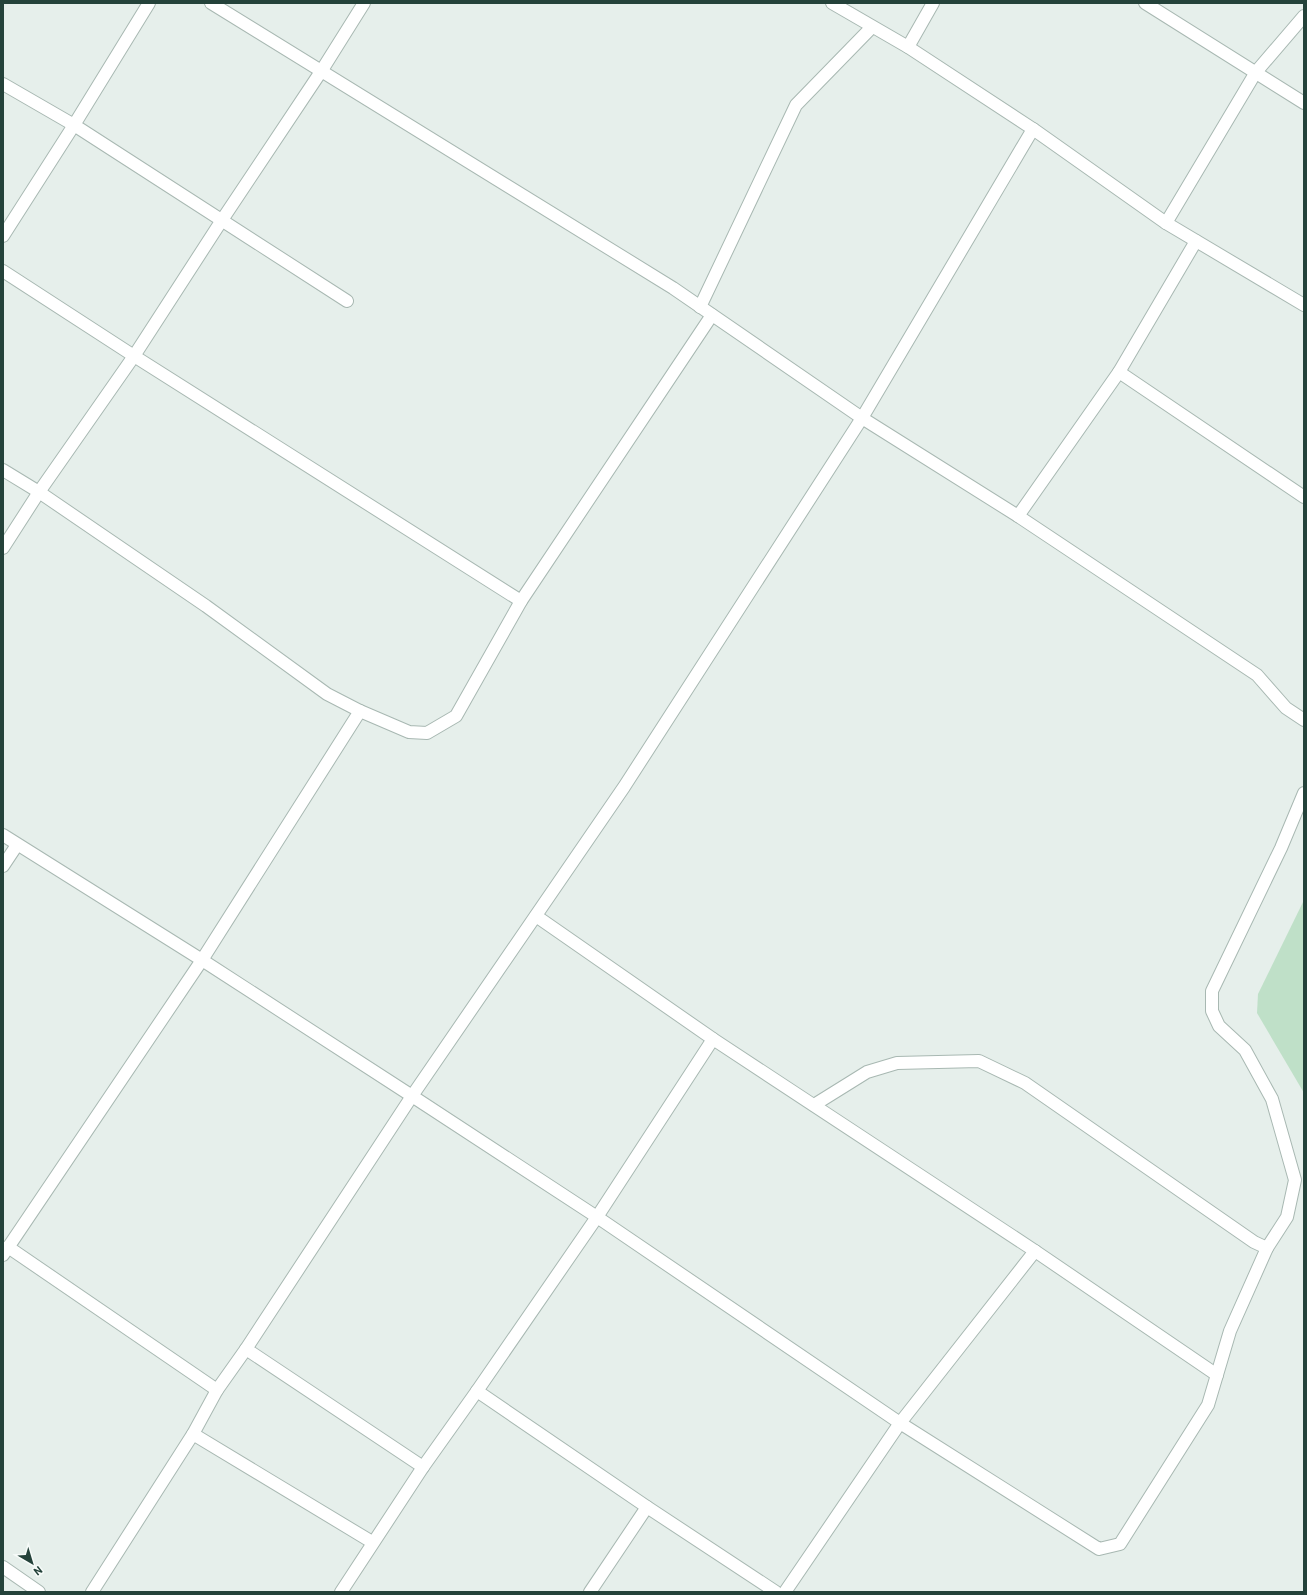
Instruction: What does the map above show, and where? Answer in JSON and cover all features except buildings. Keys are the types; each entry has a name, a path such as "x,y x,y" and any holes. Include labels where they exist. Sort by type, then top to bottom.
{"street":[{"path":"3,236 74,125 149,3"},
{"path":"211,3 322,70 700,307 862,418 1018,516 1256,675 1286,708 1304,720"},
{"path":"3,548 39,492 134,356 322,70 364,3"},
{"path":"832,3 908,48 1033,129 1166,222 1304,304"},
{"path":"908,48 933,3"},
{"path":"1145,3 1304,103"},
{"path":"1166,222 1256,72 1304,16"},
{"path":"700,307 796,105 872,27"},
{"path":"3,84 74,125 347,301"},
{"path":"92,1592 193,1434 217,1390 246,1350 412,1096 624,787 862,418 1033,129"},
{"path":"1018,516 1119,372 1196,241"},
{"path":"3,271 134,356 521,601"},
{"path":"3,470 39,492 206,606 327,694 360,711 409,732 427,733 456,716 521,601 712,315"},
{"path":"1119,372 1304,497"},
{"path":"217,1390 5,1251 202,960 360,711"},
{"path":"3,835 202,960 412,1096 597,1217 900,1423 1099,1549 1120,1544 1208,1405 1230,1331 1267,1248 1287,1217 1295,1180 1272,1099 1245,1050 1219,1026 1212,1011 1212,991 1275,861 1304,793"},
{"path":"3,866 17,845"},
{"path":"536,916 713,1039 1034,1251 1217,1375"},
{"path":"341,1592 372,1542 423,1467 597,1217 713,1039"},
{"path":"814,1105 867,1072 897,1063 979,1061 1025,1083 1254,1242 1267,1248"},
{"path":"785,1592 900,1423 1034,1251"},
{"path":"246,1350 423,1467"},
{"path":"477,1391 647,1507 776,1592"},
{"path":"193,1434 372,1542"},
{"path":"590,1592 647,1507"},
{"path":"3,1568 39,1592"}],"green space":[{"path":"1304,900 1304,1093 1257,1013 1258,994"}]}
